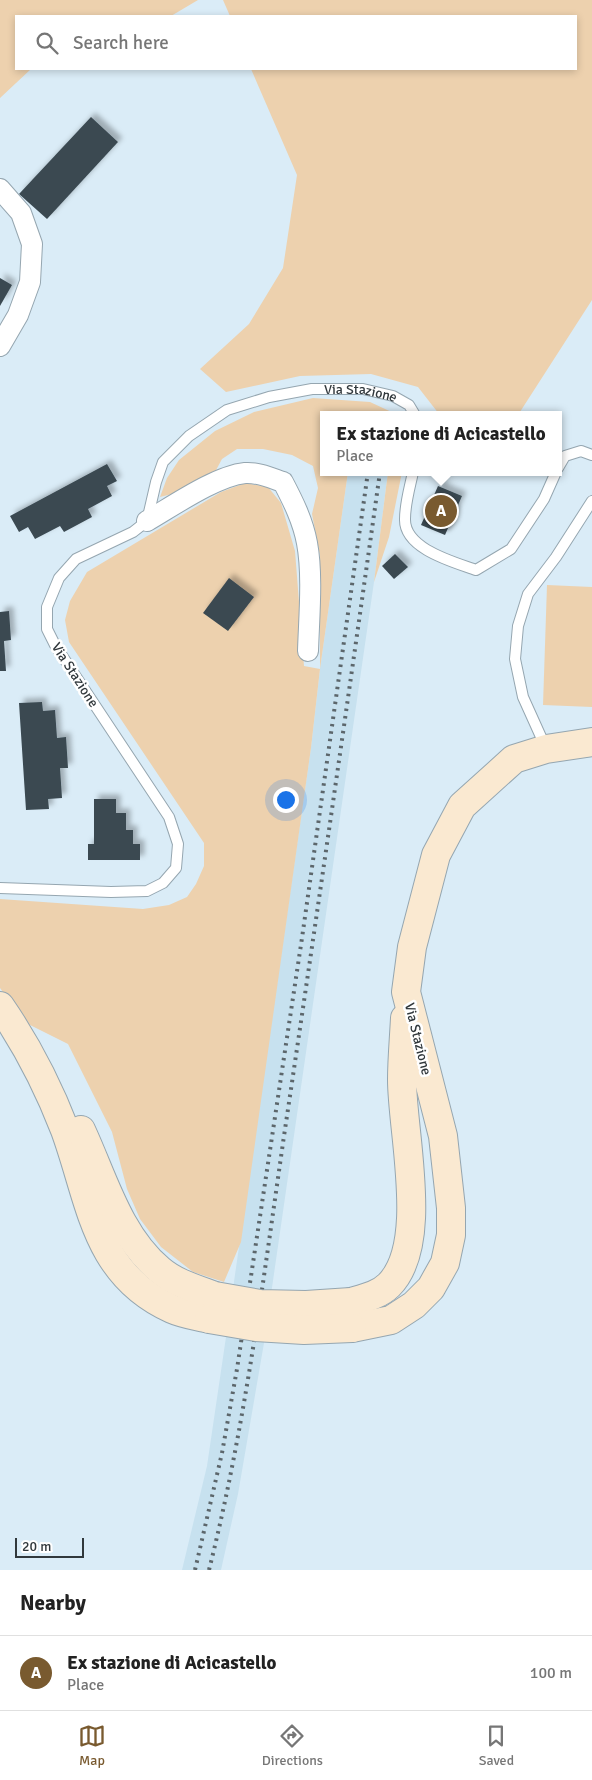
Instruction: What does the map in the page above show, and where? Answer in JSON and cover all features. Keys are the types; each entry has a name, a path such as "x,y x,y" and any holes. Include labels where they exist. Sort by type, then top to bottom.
{"main road":[{"name":"Via Stazione","path":"352,1315 391,1320 414,1306 431,1288 445,1262 451,1235 451,1208 443,1136 406,992 412,947 436,855 462,806 514,759 546,749 592,742"},
{"path":"0,1006 42,1074 72,1112 120,1220 141,1249 160,1270 187,1286 212,1307 260,1304 306,1306 352,1315 390,1284 406,1253 410,1236 411,1194 402,1080 406,992"}],"street":[{"path":"0,189 21,213 32,244 30,282 18,315 0,346"},
{"path":"147,521 217,481 245,473 265,475 283,482 297,507 307,543 310,584 308,651"}],"lane":[{"name":"Via Stazione","path":"0,888 111,892 147,891 162,883 176,868 178,844 169,817 54,645 47,629 47,606 59,578 76,559 133,532 147,521 162,462 189,436 227,410 269,397 312,389 364,389 392,396 409,405 413,411"},
{"path":"562,461 565,456 581,451 592,454"},
{"path":"412,476 405,520 410,537 434,555 476,570 510,549 544,499 554,476"},
{"path":"546,749 523,697 515,659 518,626 528,594 556,557 592,501"}],"shaded area":[{"path":"0,0 198,0 173,15 15,15 15,70 30,70 0,98"},
{"path":"223,0 592,0 592,300 521,411 437,411 418,387 371,374 300,376 226,392 200,369 249,324 283,268 297,175 251,70 577,70 577,15 230,15"},
{"path":"313,398 370,402 389,411 320,411 320,476 347,476 320,669 320,556 312,514 318,488 313,466 292,455 263,449 237,449 222,459 215,472 176,493 160,497 167,478 179,460 215,431 254,412"},
{"path":"347,476 387,476 374,582 264,1343 238,1494 221,1570 182,1570 207,1466 311,748 320,669"},
{"path":"387,476 401,476 389,537 374,582"},
{"path":"245,483 268,487 281,503 295,551 304,666 320,669 311,748 241,1242 224,1282 193,1272 161,1247 140,1219 127,1189 112,1132 68,1044 24,1022 0,988 0,899 143,909 169,905 187,897 196,884 204,866 204,843 69,642 65,620 70,601 87,572 221,492"},
{"path":"547,585 592,587 592,707 543,705"}],"building":[{"path":"91,117 118,142 47,219 19,194"},
{"path":"0,278 12,285 0,306"},
{"path":"107,464 117,481 107,486 112,496 88,509 92,517 64,532 60,526 35,539 28,527 19,532 10,516"},
{"path":"438,486 462,496 445,535 421,525"},
{"path":"395,554 408,567 394,579 382,566"},
{"path":"229,578 254,597 228,631 203,613"},
{"path":"9,611 11,640 4,641 6,671 0,671 0,612"},
{"path":"42,702 43,711 55,710 57,738 66,737 68,768 60,768 62,798 48,799 49,809 26,810 19,703"},
{"path":"94,799 116,799 116,813 126,813 126,830 133,830 133,844 140,844 140,860 88,860 88,844 94,844"}],"railway":[{"path":"195,1570 222,1453 237,1369 302,938 367,476"},
{"path":"209,1570 233,1462 261,1299 379,476"}],"place":[{"name":"Ex stazione di Acicastello","path":"441,511"}]}
